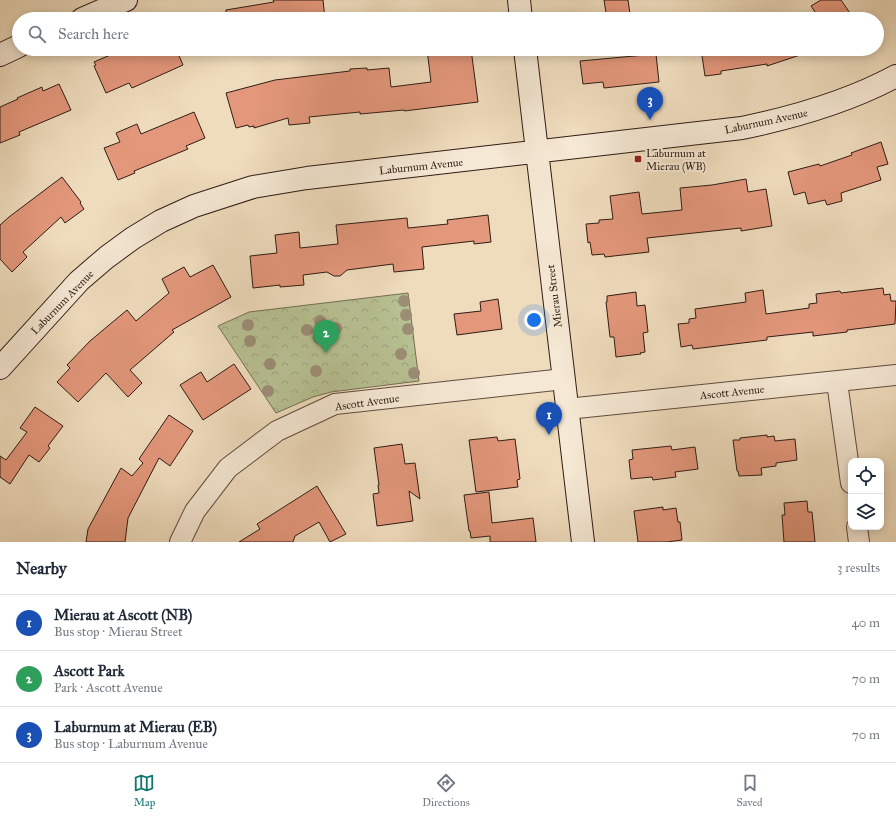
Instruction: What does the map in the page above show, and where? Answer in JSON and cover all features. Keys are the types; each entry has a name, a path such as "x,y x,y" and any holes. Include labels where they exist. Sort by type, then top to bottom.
{"street":[{"path":"98,12 126,0"},
{"path":"519,0 520,12"},
{"path":"0,54 12,49"},
{"name":"Mierau Street","path":"526,56 583,542"},
{"name":"Laburnum Avenue","path":"0,368 79,281 107,257 133,238 161,221 194,206 253,187 307,178 742,128 778,121 821,108 848,98 896,76"},
{"name":"Ascott Avenue","path":"567,409 896,375"},
{"name":"Ascott Avenue","path":"180,542 195,511 228,468 277,431 335,404 564,379"},
{"path":"837,382 848,461"},
{"path":"857,530 859,542"}],"green space":[{"path":"408,293 419,381 331,392 313,397 276,413 218,326 249,312"}],"building":[{"path":"273,0 323,0 324,12 226,12 226,10 274,2"},
{"path":"604,0 628,0 630,12 606,12"},
{"path":"821,0 841,0 849,12 815,12 811,6"},
{"path":"108,56 179,56 183,65 132,88 129,83 106,93 94,66 96,65 94,62"},
{"path":"428,56 472,56 478,102 404,111 360,114 360,112 309,117 310,123 289,125 288,118 254,128 254,126 249,127 248,125 236,128 226,93 275,80 350,71 350,69 367,68 367,70 389,68 391,87 431,82"},
{"path":"634,56 656,56 659,82 604,88 603,82 583,84 580,61"},
{"path":"702,56 797,56 767,66 767,64 721,71 721,74 705,76"},
{"path":"59,84 71,110 19,132 20,135 0,143 0,107 42,87 43,91"},
{"path":"194,112 205,138 186,146 188,149 134,171 135,173 118,180 104,148 120,142 116,133 137,124 141,134"},
{"path":"881,142 888,164 877,167 881,180 841,193 842,201 827,205 825,200 808,204 805,192 794,195 788,172 819,164 820,166 852,155 851,153"},
{"path":"62,177 81,202 80,203 84,209 65,223 61,217 23,252 27,257 12,272 0,259 0,225"},
{"path":"746,179 748,192 766,189 772,226 741,231 741,228 647,238 649,252 605,257 604,254 592,255 590,242 588,243 586,224 599,223 599,220 613,219 610,196 639,192 642,214 682,210 680,188 712,185"},
{"path":"488,215 491,242 474,244 474,241 422,247 424,269 394,272 393,264 347,270 340,276 334,276 327,272 303,275 304,285 280,287 280,285 253,288 250,256 277,253 275,235 299,232 300,248 338,244 336,225 407,218 408,228 448,224 447,220"},
{"path":"213,265 231,297 172,330 174,332 130,370 142,383 128,397 106,373 78,402 57,382 70,368 67,365 90,341 127,310 136,321 169,293 162,279 184,267 190,277"},
{"path":"883,288 884,295 890,294 891,301 896,301 895,324 813,336 813,332 767,337 767,340 693,349 692,345 681,347 678,324 689,323 689,319 696,318 695,309 746,302 745,293 763,290 766,314 809,308 809,304 817,303 816,294 840,291 841,293"},
{"path":"636,292 637,306 645,305 648,332 643,333 645,352 640,353 641,354 616,357 614,337 610,337 606,302 607,296"},
{"path":"498,299 502,329 457,335 454,314 481,311 480,302"},
{"path":"234,364 251,389 203,420 180,385 201,372 207,382"},
{"path":"35,407 63,426 48,446 50,448 39,462 29,455 10,484 0,477 0,456 6,460 27,432 20,428"},
{"path":"169,415 193,431 170,466 159,458 128,518 125,542 86,542 88,529 121,468 132,476 143,463 139,459"},
{"path":"767,435 767,437 774,436 775,441 795,439 797,460 776,463 776,466 761,468 762,475 739,476 733,440"},
{"path":"497,437 498,441 515,439 520,479 517,480 518,487 476,492 469,440"},
{"path":"402,444 405,464 415,463 420,499 409,491 413,521 377,526 373,494 379,493 379,485 374,448"},
{"path":"671,446 672,450 695,447 698,469 675,472 676,477 653,480 652,477 631,479 629,460 633,459 632,450"},
{"path":"317,486 346,534 330,542 319,522 295,536 293,542 239,542 260,529 257,524"},
{"path":"489,492 492,523 533,518 536,542 490,542 490,536 471,538 464,495"},
{"path":"807,501 808,512 812,512 815,542 784,542 782,515 785,515 784,503"},
{"path":"663,507 663,510 676,508 678,522 680,522 682,540 667,542 638,542 634,511"}],"place":[{"name":"Laburnum at Mierau (EB)","path":"650,120"},
{"name":"Laburnum at Mierau (WB)","path":"638,159"},
{"name":"Ascott Park","path":"326,353"},
{"name":"Mierau at Ascott (NB)","path":"549,435"}]}
